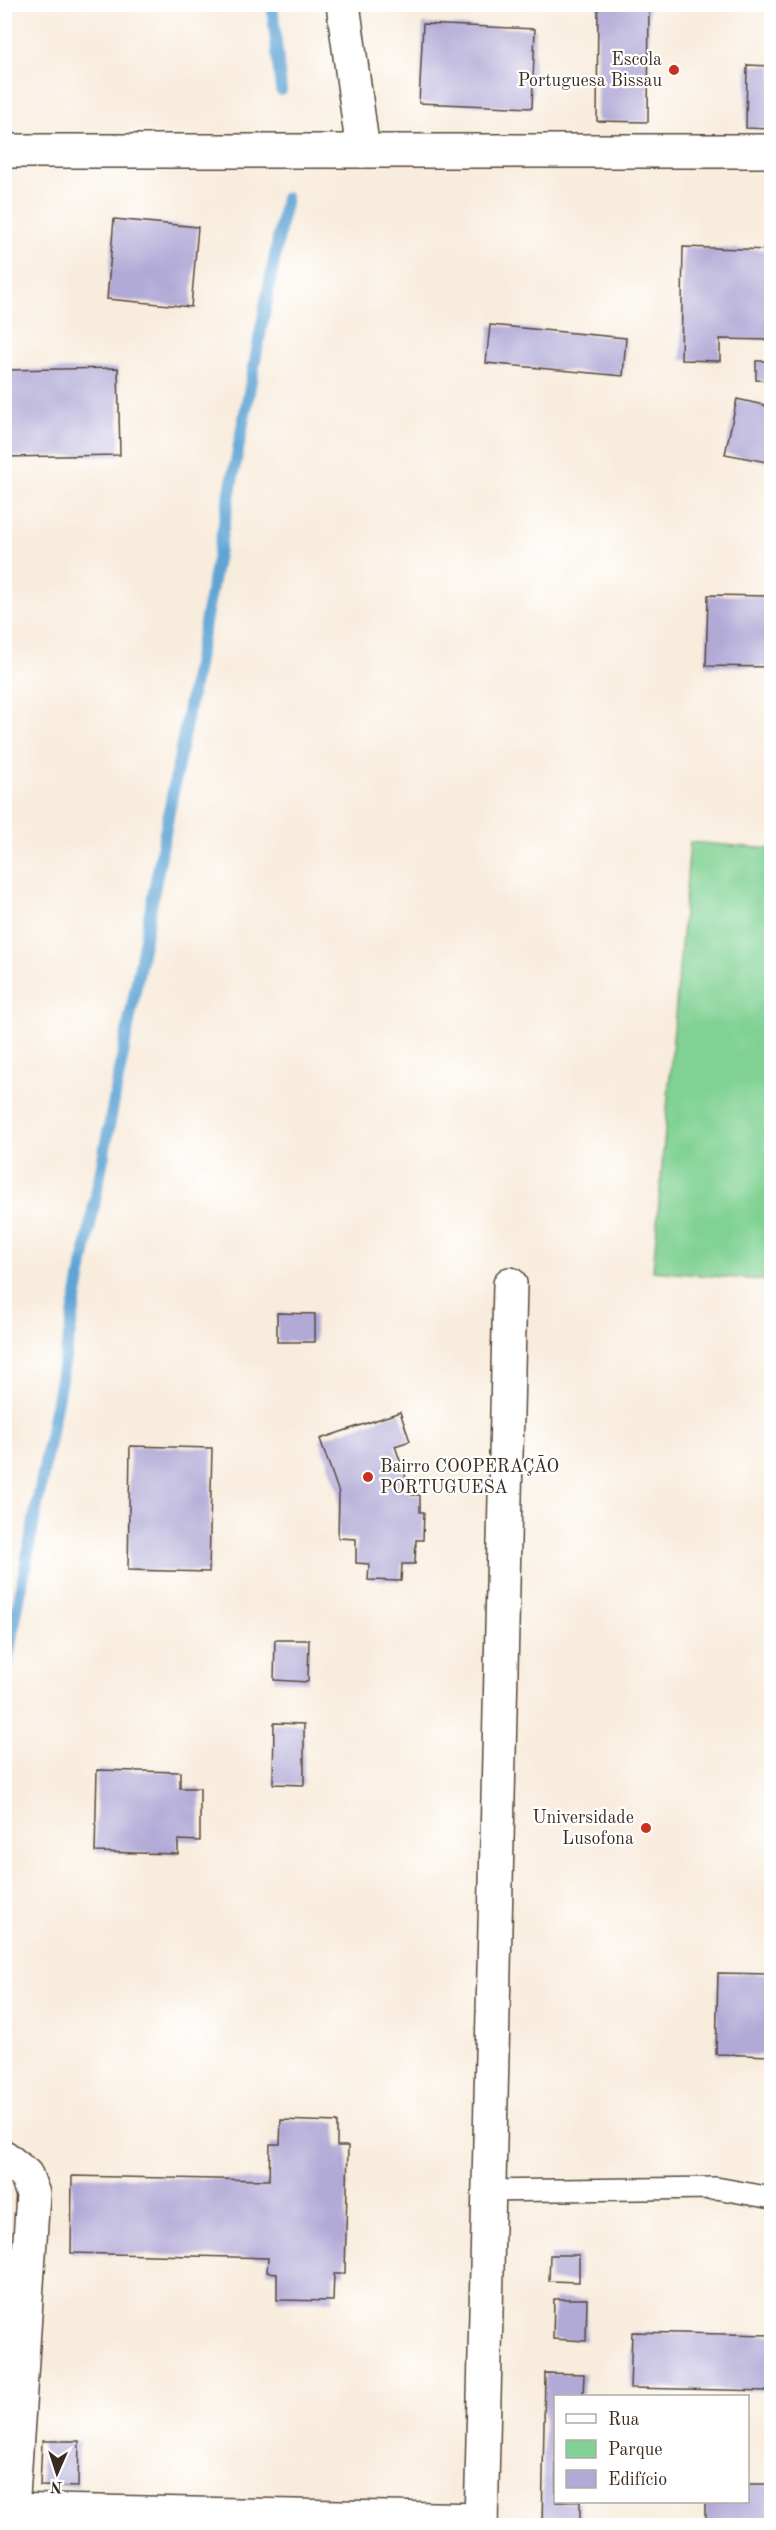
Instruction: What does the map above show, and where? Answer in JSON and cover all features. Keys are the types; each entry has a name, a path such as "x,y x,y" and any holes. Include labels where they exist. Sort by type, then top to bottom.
{"street":[{"path":"343,4 363,151"},
{"path":"4,151 771,151"},
{"path":"4,2157 26,2175 33,2194 8,2511 481,2523 510,1284"}],"lane":[{"path":"488,2191 716,2188 771,2198"}],"green space":[{"path":"690,842 771,849 771,1281 653,1271"}],"building":[{"path":"598,4 649,4 648,122 597,121"},
{"path":"423,24 535,29 532,108 419,103"},
{"path":"747,65 772,66 772,129 746,128"},
{"path":"114,219 198,227 191,307 107,299"},
{"path":"683,247 772,250 772,340 720,339 720,361 681,360"},
{"path":"490,325 626,338 623,376 486,363"},
{"path":"756,361 772,361 772,381 756,380"},
{"path":"118,368 120,455 4,457 4,370"},
{"path":"737,399 772,407 772,463 725,454"},
{"path":"708,595 772,596 772,667 706,666"},
{"path":"277,1313 315,1314 315,1342 277,1342"},
{"path":"400,1412 410,1441 395,1446 412,1495 420,1495 420,1512 424,1512 423,1540 416,1540 415,1564 402,1564 401,1581 368,1580 369,1564 356,1563 356,1539 338,1538 339,1493 320,1439"},
{"path":"130,1446 212,1448 209,1572 128,1570"},
{"path":"275,1640 309,1640 308,1682 274,1680"},
{"path":"274,1723 304,1724 304,1785 273,1784"},
{"path":"97,1770 180,1772 180,1788 200,1788 200,1841 178,1840 178,1854 95,1852"},
{"path":"718,1973 772,1974 772,2056 716,2054"},
{"path":"281,2120 337,2122 337,2146 348,2146 345,2274 334,2274 333,2301 277,2300 277,2273 267,2272 268,2258 71,2253 72,2176 269,2180 270,2144 280,2144"},
{"path":"550,2255 579,2255 579,2282 549,2281"},
{"path":"554,2299 587,2299 586,2341 553,2339"},
{"path":"632,2332 772,2335 772,2391 630,2388"},
{"path":"545,2373 584,2374 583,2395 554,2395 554,2503 580,2503 580,2526 542,2526"},
{"path":"42,2441 79,2441 78,2487 40,2486"},
{"path":"749,2484 772,2484 772,2526 705,2526 705,2503 749,2503"}],"waterway":[{"path":"272,4 281,90"},
{"path":"5,1673 286,198"}],"place":[{"name":"Escola Portuguesa Bissau","path":"674,70"},
{"name":"Bairro COOPERAÇÃO PORTUGUESA","path":"368,1477"},
{"name":"Universidade Lusofona","path":"646,1828"}]}
